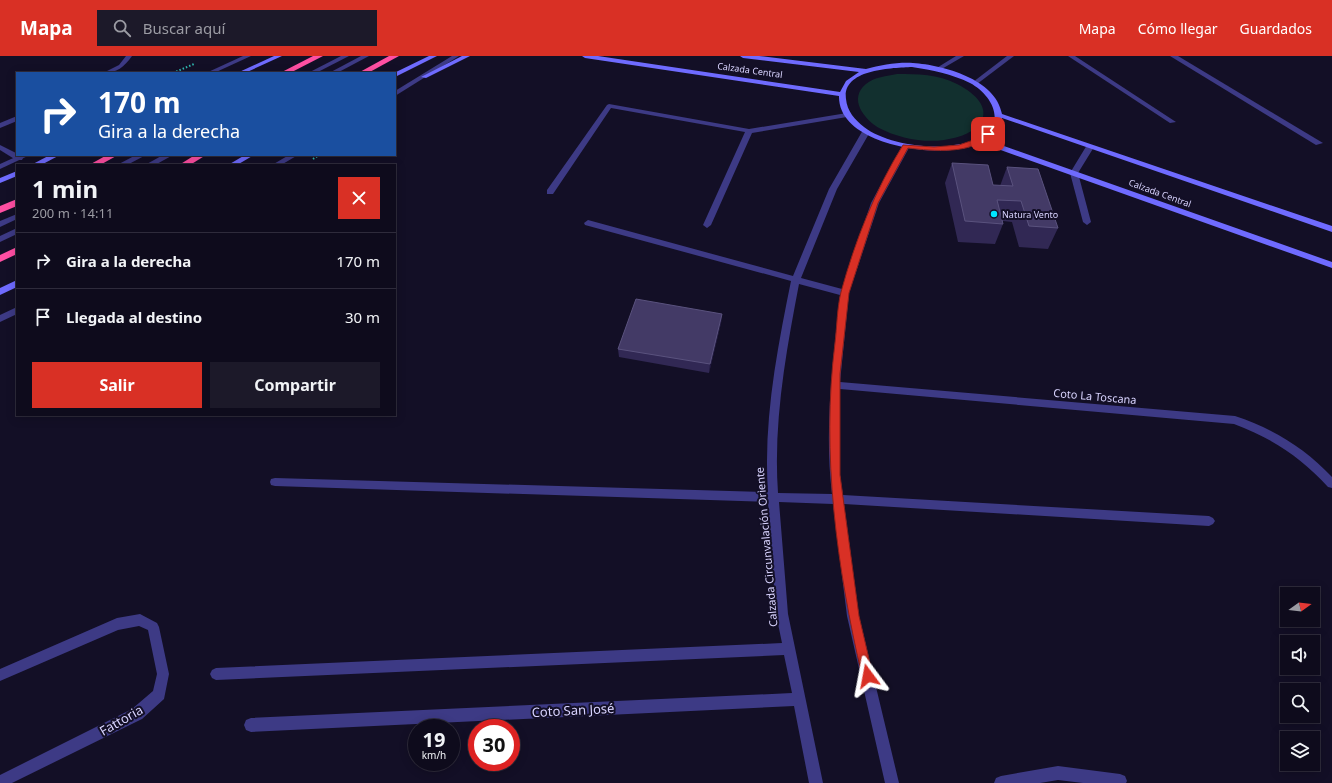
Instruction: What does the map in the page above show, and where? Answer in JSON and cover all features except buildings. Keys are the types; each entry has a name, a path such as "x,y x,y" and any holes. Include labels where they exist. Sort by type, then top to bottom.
{"highway":[{"path":"286,72 319,56"},
{"path":"364,72 395,56"},
{"path":"95,164 112,156"},
{"path":"185,164 200,156"},
{"path":"0,210 16,202"},
{"path":"0,259 16,251"}],"street":[{"path":"108,72 121,66 129,56"},
{"path":"211,72 248,56"},
{"path":"242,72 279,56"},
{"path":"313,72 346,56"},
{"path":"334,72 366,56"},
{"path":"396,75 434,56"},
{"path":"396,93 456,56"},
{"path":"424,77 467,56"},
{"name":"Calzada Central","path":"585,56 841,94"},
{"name":"Calzada Central","path":"743,56 866,71"},
{"path":"938,69 961,56"},
{"path":"975,83 1011,56"},
{"path":"1071,56 1172,122"},
{"path":"1173,56 1319,143"},
{"path":"912,65 938,69 958,75 975,83 988,93 996,104 999,115 995,129 982,140 960,147 934,149 906,146 884,140 866,132 847,115 842,104 841,94 846,85 854,77 866,71 888,66 912,65"},
{"path":"550,192 609,106 750,131 847,115"},
{"name":"Calzada Central","path":"999,115 1332,229"},
{"path":"0,126 16,118"},
{"path":"707,225 750,131"},
{"name":"Calzada Circunvalación Oriente","path":"816,783 782,614 771,466 779,365 796,279 833,189 866,132"},
{"name":"Calzada Central","path":"982,140 1332,265"},
{"path":"892,783 853,616 835,475 835,385 845,293 875,203 906,146"},
{"path":"0,147 16,154"},
{"path":"1087,222 1074,173 1090,147"},
{"path":"36,164 54,156"},
{"path":"123,164 140,156"},
{"path":"151,164 167,156"},
{"path":"234,164 248,156"},
{"path":"234,164 252,156"},
{"path":"278,164 292,156"},
{"path":"0,167 22,157"},
{"path":"0,181 16,173"},
{"path":"0,224 16,216"},
{"path":"588,223 845,293"},
{"path":"0,239 16,231"},
{"path":"0,292 16,284"},
{"path":"0,319 16,311"},
{"name":"Coto La Toscana","path":"835,385 1235,420 1260,428 1281,440 1321,471 1332,484"},
{"path":"275,482 773,497 1209,520"},
{"name":"Fattoria","path":"0,675 117,624 140,620 153,627 164,674 160,694 137,714 0,782"},
{"path":"216,674 789,649"},
{"name":"Coto San José","path":"251,725 800,699"},
{"path":"1001,783 1058,773 1120,781"}],"green space":[{"path":"897,74 935,76 957,84 971,92 979,101 983,110 983,118 970,132 959,137 944,140 928,141 911,139 886,132 873,124 864,114 858,102 858,96 861,90 869,82 881,77"}],"place":[{"name":"Natura Vento","path":"994,214"}],"route":[{"path":"868,676 853,616 835,475 836,374 845,293 875,203 906,146 934,149 960,147 982,140 988,134"}]}
